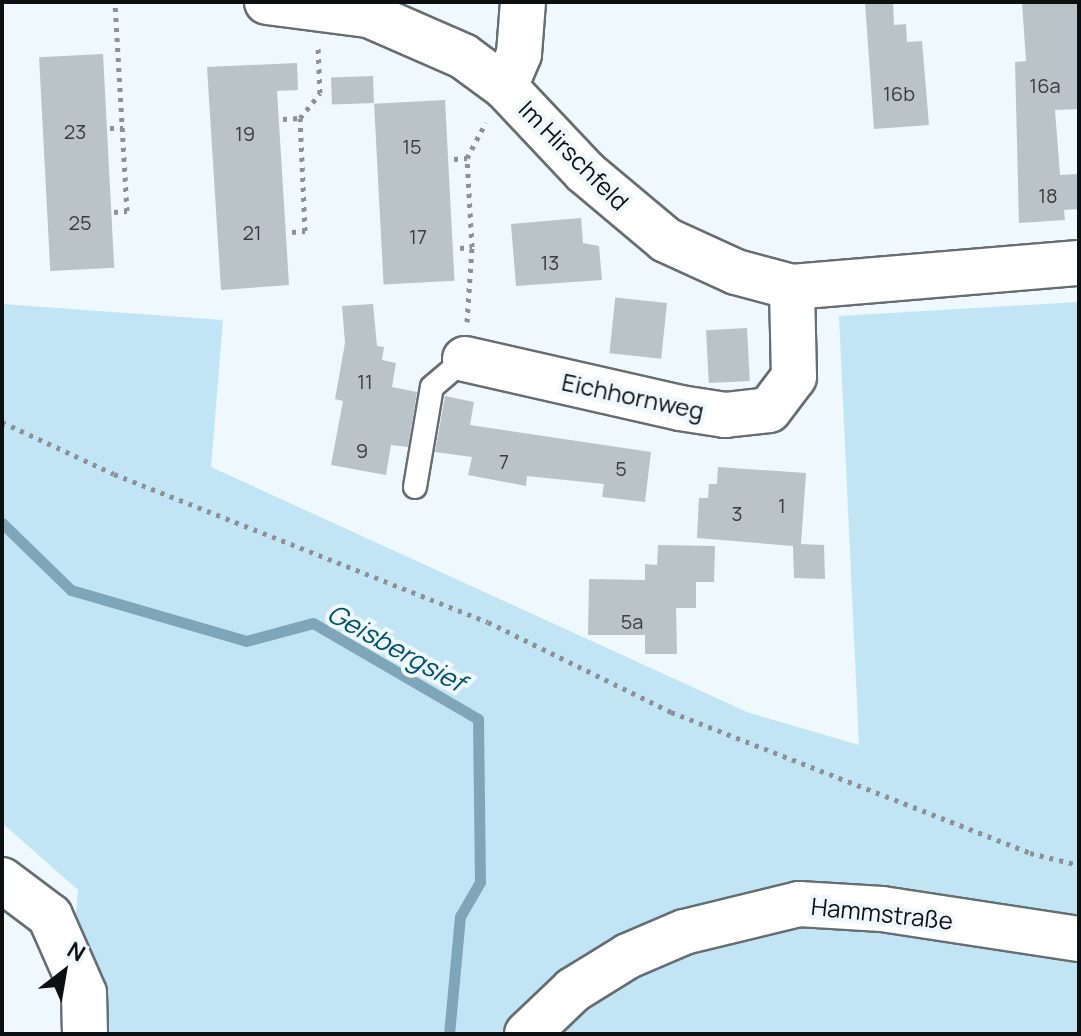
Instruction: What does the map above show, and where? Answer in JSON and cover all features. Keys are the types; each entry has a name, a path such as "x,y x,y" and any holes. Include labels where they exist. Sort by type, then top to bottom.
{"street":[{"name":"Im Hirschfeld","path":"267,2 317,4 417,33 505,87 585,172 666,240 736,272 792,287 1079,263"},
{"path":"505,87 519,54 523,2"},
{"name":"Eichhornweg","path":"465,359 680,408 725,415 769,410 794,377 792,287"},
{"path":"2,880 50,916 84,993 85,1034"},
{"name":"Hammstraße","path":"527,1034 573,990 628,956 684,932 799,904 882,909 1079,939"}],"lane":[{"path":"415,487 432,387 465,359"}],"path":[{"path":"114,212 127,211 115,2"},
{"path":"292,232 305,231 300,118 320,93 317,4"},
{"path":"465,359 472,247 467,158 505,87"},
{"path":"283,119 300,118"},
{"path":"110,128 123,128"},
{"path":"454,159 467,158"},
{"path":"460,248 472,247"},
{"path":"2,422 114,474 488,622 671,712 1030,853 1079,865"}],"shaded area":[{"path":"1079,302 1079,1034 66,1034 78,890 2,823 2,304 223,320 211,467 747,712 859,745 839,316"}],"building":[{"path":"865,2 893,2 894,25 906,24 907,42 922,41 929,125 874,129"},
{"path":"1022,2 1079,2 1079,109 1055,110 1060,175 1079,174 1079,209 1064,210 1065,220 1019,223 1015,62 1026,61"},
{"path":"103,54 114,268 50,271 39,57"},
{"path":"297,63 298,90 277,91 289,285 221,290 207,67"},
{"path":"373,76 374,103 332,104 331,77"},
{"path":"445,100 454,281 384,284 374,104"},
{"path":"581,218 583,243 599,246 602,280 516,286 511,224"},
{"path":"615,298 667,303 661,359 609,353"},
{"path":"373,304 377,346 384,347 382,360 396,363 392,387 417,392 408,447 391,445 386,475 331,465 343,401 335,399 345,343 342,306"},
{"path":"747,328 750,381 709,383 706,330"},
{"path":"445,396 474,402 470,425 651,452 645,502 602,497 604,484 527,476 526,486 468,475 472,457 435,452"},
{"path":"718,467 806,473 801,544 824,545 825,579 794,578 793,546 697,538 699,498 708,498 709,484 717,484"},
{"path":"658,545 715,546 714,582 696,582 696,608 676,608 677,654 645,654 645,635 588,635 589,579 645,580 645,564 657,565"}],"waterway":[{"name":"Geisbergsief","path":"2,523 71,590 246,641 313,623 478,719 480,882 460,916 449,1034"}]}
